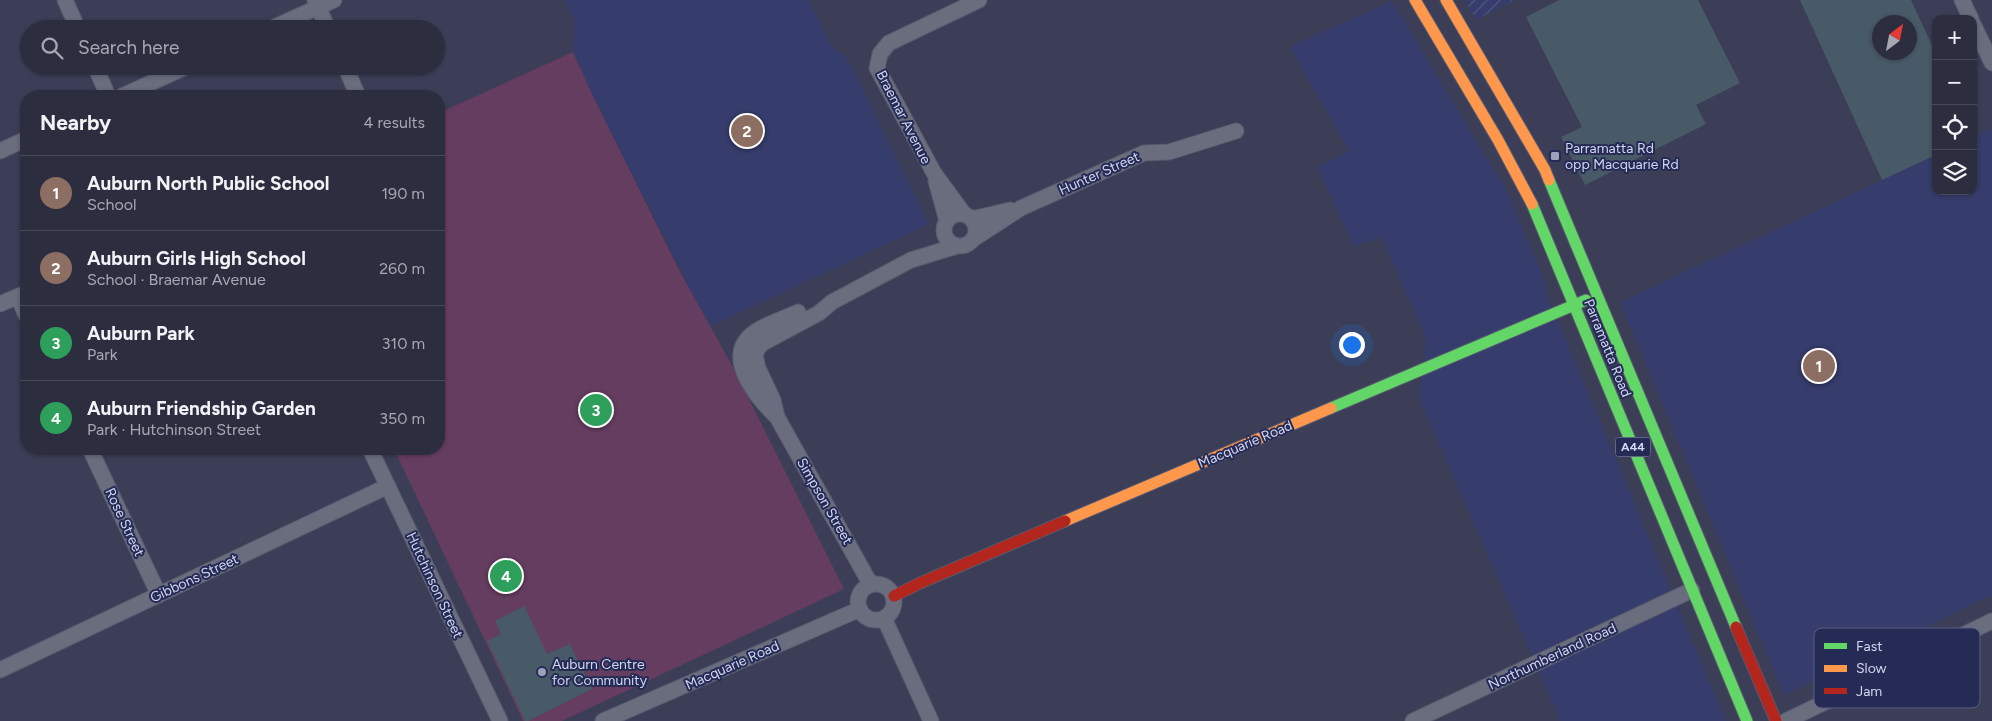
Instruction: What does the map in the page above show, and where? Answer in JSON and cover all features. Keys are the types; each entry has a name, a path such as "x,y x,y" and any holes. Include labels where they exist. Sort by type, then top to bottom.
{"main road":[{"name":"Parramatta Road","path":"1415,0 1527,193 1747,721"},
{"name":"Parramatta Road","path":"1446,0 1545,170 1776,721"},
{"name":"Macquarie Road","path":"894,596 920,583 1574,304 1597,296"}],"street":[{"path":"65,0 74,20"},
{"path":"287,20 316,4 334,0"},
{"name":"Braemar Avenue","path":"968,217 934,173 877,68 880,54 889,43 979,0"},
{"path":"1962,0 1969,15"},
{"path":"316,4 324,20"},
{"path":"1977,32 1992,63"},
{"path":"99,75 105,90"},
{"path":"135,90 168,75"},
{"path":"349,75 355,90"},
{"name":"Hunter Street","path":"975,238 1021,208 1144,153 1169,152 1236,131"},
{"path":"0,151 20,142"},
{"name":"Braemar Avenue","path":"934,173 946,226"},
{"name":"Hunter Street","path":"968,217 1021,208"},
{"path":"832,302 911,260 957,246 967,245 975,238 976,228 968,217 954,216 911,260"},
{"path":"946,226 948,241 957,246"},
{"path":"0,304 20,296"},
{"name":"Simpson Street","path":"832,302 819,313 763,343 755,355 758,368 773,400 777,417 871,585"},
{"name":"Simpson Street","path":"777,417 762,404 751,387 742,366 741,353 748,337 817,304 832,302"},
{"name":"Rose Street","path":"93,455 159,595"},
{"name":"Hutchinson Street","path":"373,455 500,721"},
{"name":"Gibbons Street","path":"0,670 388,486"},
{"path":"871,585 882,585 894,596 894,607 884,618 872,619 867,617 860,609 859,597 871,585"},
{"name":"Northumberland Road","path":"1413,721 1692,590"},
{"name":"Macquarie Road","path":"603,721 860,609"},
{"path":"884,618 931,721"},
{"path":"1978,628 1992,621"},
{"path":"1786,721 1814,707"}],"shaded area":[{"path":"565,0 809,0 832,47 847,58 929,224 709,327 592,94 573,52 575,21"},
{"path":"1465,0 1514,0 1476,20"},
{"path":"1392,1 1507,192 1541,272 1546,285 1545,290 1726,721 1560,721 1419,398 1426,338 1381,236 1354,247 1317,167 1349,151 1291,49 1293,45"},
{"path":"573,52 679,270 735,371 844,589 562,721 523,721 397,455 445,455 445,110"},
{"path":"1992,129 1992,595 1923,628 1814,628 1814,681 1784,695 1620,302 1932,157 1932,195 1977,195 1977,135"}],"building":[{"path":"1559,0 1698,0 1740,83 1696,105 1706,124 1585,185 1561,137 1582,127 1526,17"},
{"path":"1800,0 1911,0 1932,45 1932,157 1882,180"},
{"name":"Auburn Centre for Community","path":"524,606 547,654 570,644 592,689 528,721 525,721 487,641 501,634 495,621"}],"traffic: fast":[{"path":"1549,180 1736,627"},
{"path":"1532,204 1747,721"},
{"path":"1331,408 1586,300"}],"traffic: slow":[{"path":"1415,0 1498,140 1532,204"},
{"path":"1446,0 1549,180"},
{"path":"1065,521 1331,408"}],"traffic: jam":[{"path":"894,596 1065,521"},
{"path":"1736,627 1776,721"}],"place":[{"name":"Auburn Girls High School","path":"747,131"},
{"name":"Parramatta Rd opp Macquarie Rd","path":"1555,156"},
{"name":"Auburn North Public School","path":"1819,366"},
{"name":"Auburn Park","path":"596,410"},
{"name":"Auburn Friendship Garden","path":"506,576"},
{"name":"Auburn Centre for Community","path":"542,672"}]}
